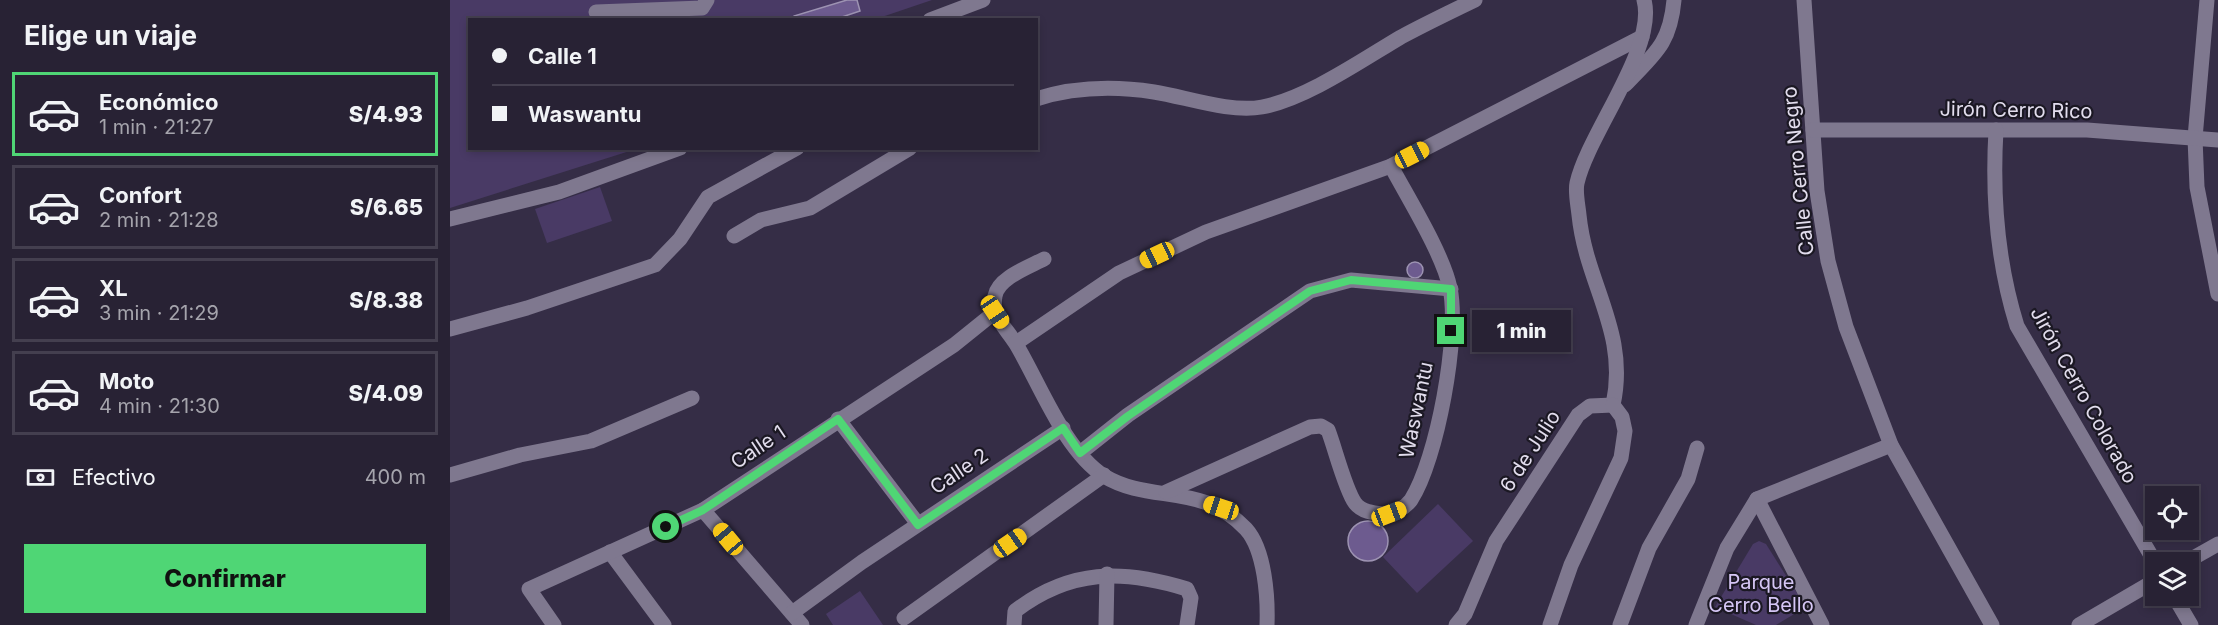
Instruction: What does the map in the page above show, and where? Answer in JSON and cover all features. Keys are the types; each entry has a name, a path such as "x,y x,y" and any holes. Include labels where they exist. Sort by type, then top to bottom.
{"street":[{"path":"596,12 702,8 707,0"},
{"path":"935,18 983,0"},
{"path":"1038,98 1062,91 1106,88 1155,92 1193,102 1262,107 1291,97 1342,72 1404,36 1475,0"},
{"path":"1550,625 1571,565 1621,458 1625,431 1622,417 1613,405 1618,380 1615,341 1582,244 1576,185 1642,37 1644,0"},
{"path":"1617,94 1662,45 1672,24 1674,0"},
{"name":"Calle Cerro Negro","path":"1804,0 1818,191 1828,261 1845,327 1891,445 1992,625"},
{"path":"2207,0 2195,138 2197,187 2218,294"},
{"path":"1016,343 1119,273 1206,232 1391,166 1642,37"},
{"name":"Jirón Cerro Rico","path":"1813,130 2087,130 2218,140"},
{"name":"Jirón Cerro Colorado","path":"1996,130 1994,199 1999,252 2007,293 2017,326 2149,552"},
{"path":"450,219 559,192 674,150"},
{"path":"450,329 527,308 655,265 680,239 708,197 793,150"},
{"path":"734,236 761,220 810,208 907,150"},
{"name":"Waswantu","path":"1166,492 1310,427 1321,426 1328,430 1355,502 1365,511 1389,514 1400,510 1410,501 1433,447 1450,350 1451,289 1445,270 1391,166"},
{"path":"1044,259 1000,284 994,296 995,312 1016,343 1063,428 1080,453 1104,475 1140,490 1166,492 1221,508 1248,531 1261,562 1268,591 1267,625"},
{"path":"1080,453 1128,416 1310,291 1351,280 1451,289"},
{"name":"Calle 1","path":"554,625 529,589 703,510 838,419 954,345 995,312"},
{"path":"450,475 520,455 591,441 692,398"},
{"name":"6 de Julio","path":"1456,625 1465,614 1496,541 1578,415 1590,406 1613,405"},
{"path":"838,419 918,525"},
{"name":"Calle 2","path":"799,622 918,525 1063,428"},
{"path":"1696,625 1727,548 1757,499 1891,445"},
{"path":"1620,625 1649,548 1688,478 1697,448"},
{"path":"904,618 1104,475"},
{"path":"1757,499 1815,622"},
{"path":"703,510 799,622"},
{"path":"2199,555 2218,544"},
{"path":"610,552 664,625"},
{"path":"1106,625 1107,574"},
{"path":"1014,625 1014,611 1038,594 1076,579 1107,574 1165,582 1187,589 1191,598 1187,625"},
{"path":"2079,625 2145,586"},
{"path":"2180,606 2190,625"}],"green space":[{"path":"450,0 932,0 879,18 468,18 468,150 633,150 450,208"},
{"path":"600,187 612,221 547,243 535,209"},
{"path":"1438,504 1473,541 1417,593 1383,557"},
{"name":"Parque Cerro Bello","path":"1759,541 1766,544 1802,601 1796,613 1776,625 1756,625 1715,607 1753,544"},
{"path":"860,591 883,625 833,625 826,614"}],"building":[{"path":"847,0 857,0 860,11 839,18 794,18 794,16"},
{"path":"1412,262 1418,262 1423,270 1421,276 1412,278 1407,273 1407,267"},
{"path":"1368,521 1382,527 1388,541 1382,555 1368,561 1354,555 1348,541 1354,527"}],"route":[{"path":"666,527 703,510 838,419 918,525 1063,428 1080,453 1128,416 1310,291 1351,280 1451,289 1451,331"}]}
